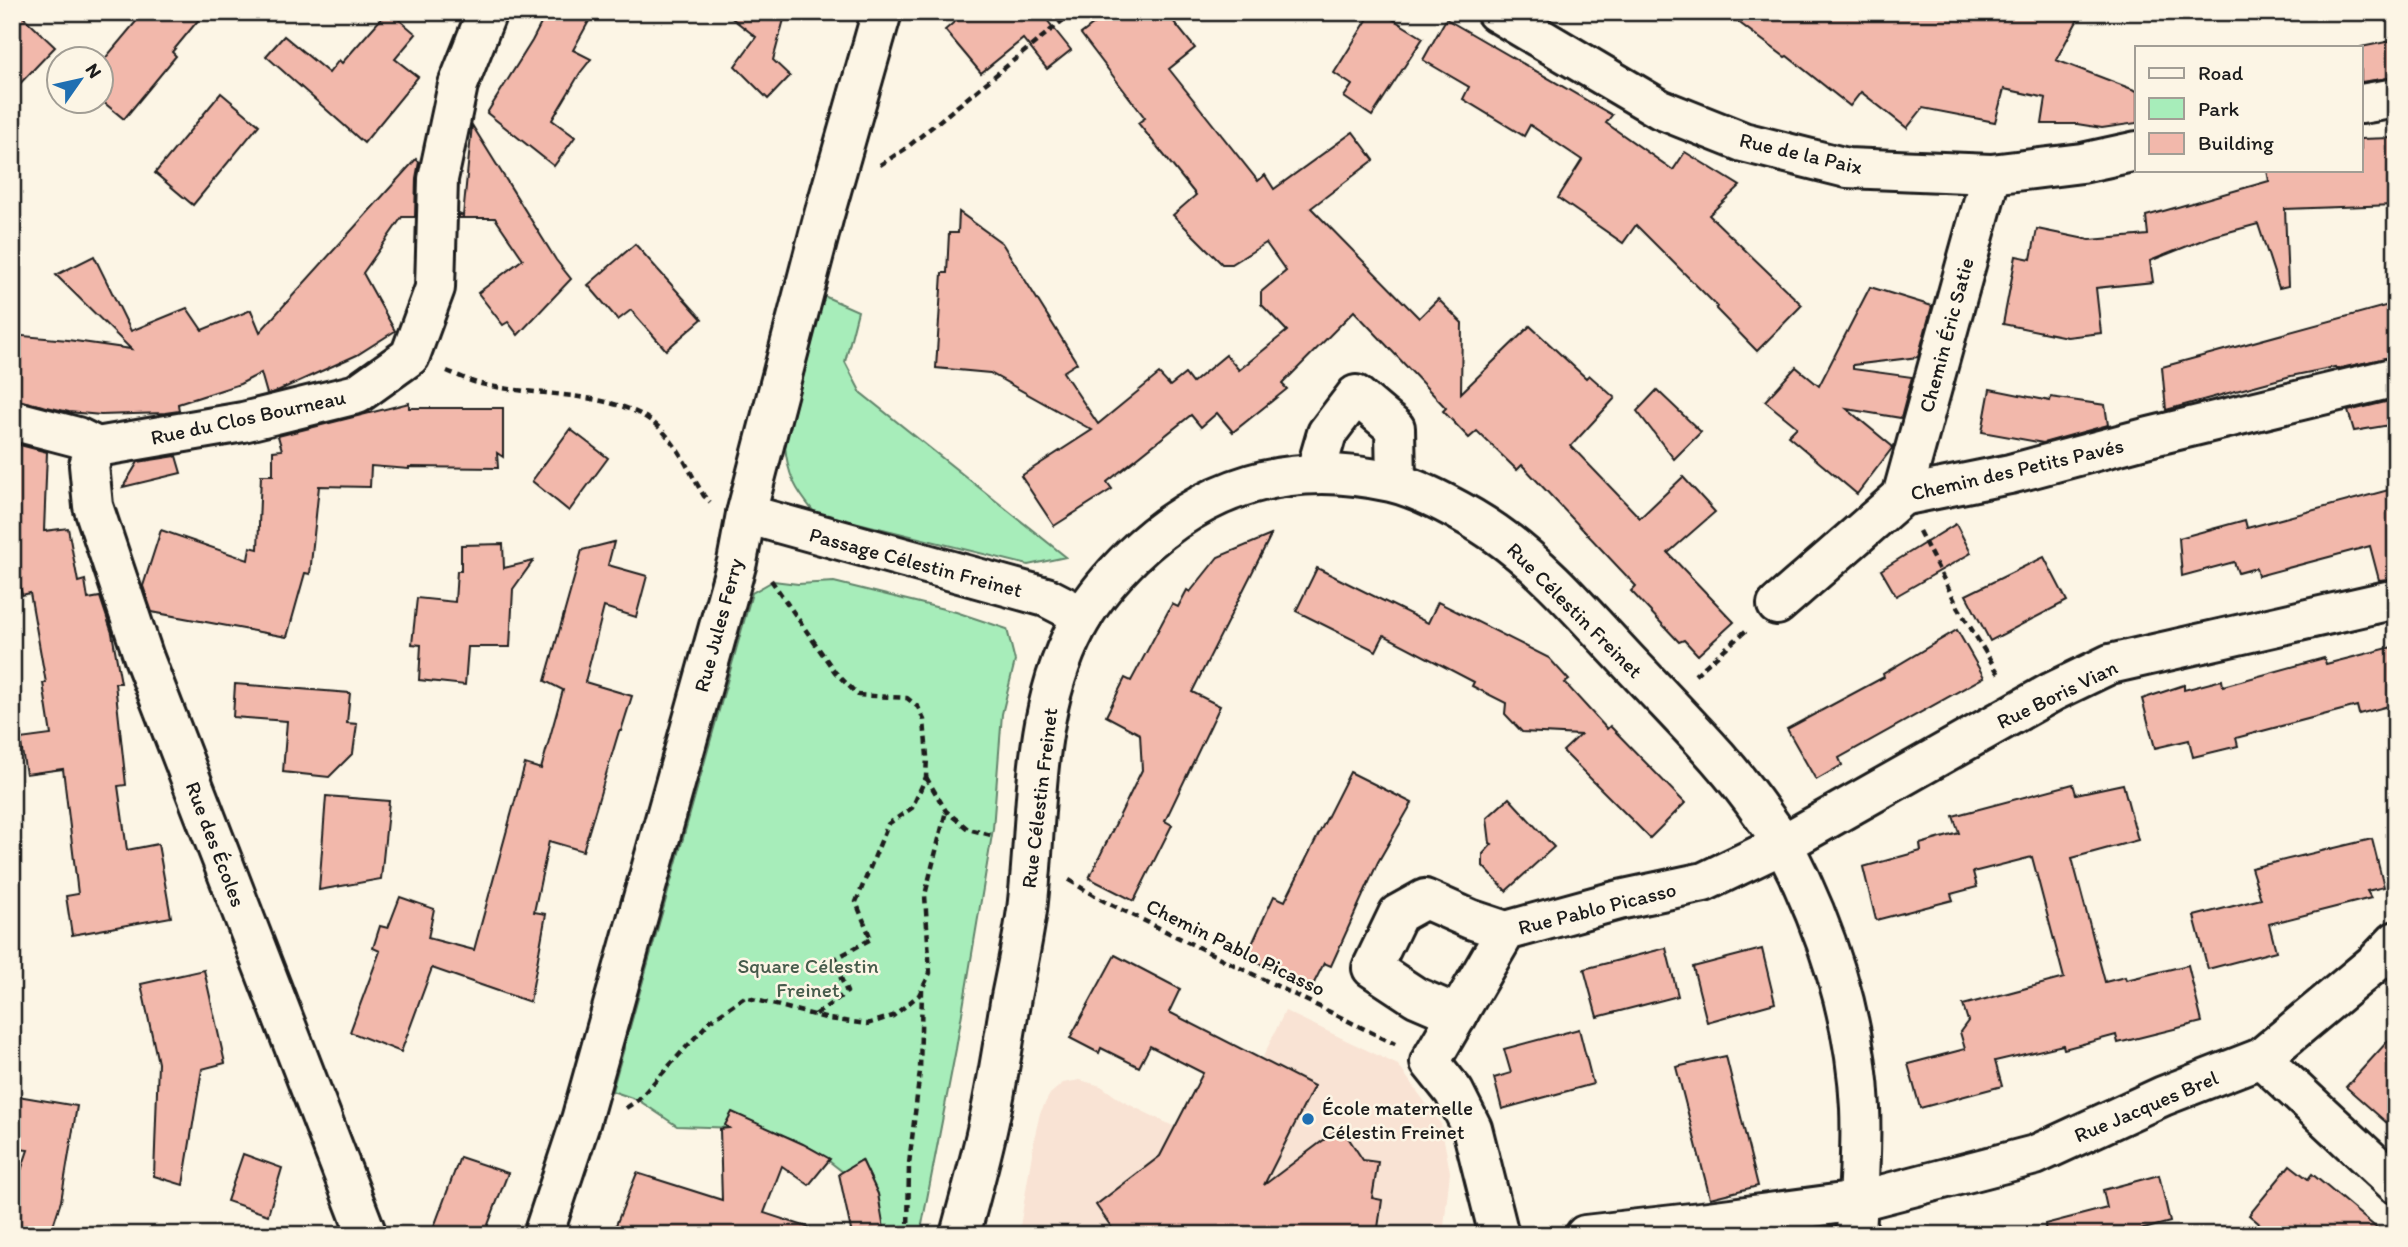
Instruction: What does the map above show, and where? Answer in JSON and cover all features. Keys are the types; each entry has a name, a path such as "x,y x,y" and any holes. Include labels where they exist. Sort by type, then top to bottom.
{"street":[{"path":"410,356 435,288 439,179 458,85 487,12"},
{"name":"Rue Jules Ferry","path":"543,1235 581,1120 737,562 729,510 834,182 882,12"},
{"name":"Rue de la Paix","path":"1496,12 1660,109 1743,142 1847,168 1991,174 2082,163 2135,151"},
{"path":"2362,104 2396,98"},
{"name":"Chemin Éric Satie","path":"1902,496 1991,174"},
{"name":"Rue du Clos Bourneau","path":"97,447 243,422 357,394 410,356"},
{"name":"Chemin des Petits Pavés","path":"1777,605 1902,496 2010,474 2396,377"},
{"path":"1315,474 1327,433 1356,395 1395,428 1396,482"},
{"path":"12,420 77,437 97,447"},
{"name":"Rue des Écoles","path":"97,447 89,465 93,506 144,658 367,1235"},
{"name":"Rue Célestin Freinet","path":"960,1235 989,1123 1027,911 1042,737 1055,679 1067,646 1083,616 1104,587 1168,524 1201,503 1230,490 1259,480 1291,474 1349,475 1396,482 1472,519 1500,536 1541,571 1742,784 1783,844 1827,947 1846,1006 1860,1110 1857,1218"},
{"name":"Passage Célestin Freinet","path":"729,510 1046,597 1083,616"},
{"name":"Rue Boris Vian","path":"1783,844 2021,710 2110,664 2396,599"},
{"name":"Rue Pablo Picasso","path":"1430,1062 1506,931 1619,900 1704,882 1783,844"},
{"path":"1458,1014 1416,998 1372,968 1398,914 1425,899 1506,931"},
{"name":"Rue Jacques Brel","path":"1585,1235 1709,1221 1857,1218 2035,1155 2163,1096 2261,1058 2375,962 2396,941"},
{"path":"2261,1058 2396,1184"},
{"path":"1430,1062 1454,1092 1472,1128 1499,1235"}],"path":[{"path":"834,182 878,166 905,149 1073,12"},
{"path":"410,356 477,383 605,402 634,412 655,424 670,442 704,496 729,510"},
{"path":"1902,496 1958,607 2021,710"},
{"path":"737,562 773,581 835,672 858,695 907,698 918,707 924,720 926,777 912,808 888,824 856,902 870,939 833,960 847,992 815,1015"},
{"path":"1665,701 1777,605"},
{"path":"622,1111 638,1100 711,1020 745,997 815,1015 867,1024 893,1016 919,995 930,973 925,895 946,811 926,777"},
{"name":"Chemin Pablo Picasso","path":"946,811 968,829 1003,838 1098,898 1310,1000 1430,1062"},
{"path":"908,1235 909,1164 920,1071 922,989"}],"shaded area":[{"name":"École maternelle Célestin Freinet","path":"1285,1011 1398,1065 1441,1124 1450,1172 1443,1235 1023,1235 1020,1227 1035,1135 1040,1113 1050,1094 1063,1083 1080,1080 1101,1086 1122,1101 1175,1127 1213,1105 1204,1044 1209,1032 1262,1059"}],"green space":[{"path":"824,296 858,311 845,362 861,393 1066,557 1028,565 814,512 794,482 785,446"},
{"name":"Square Célestin Freinet","path":"773,581 798,584 834,582 956,612 1007,629 1015,661 1002,714 993,829 956,1049 920,1235 884,1235 878,1194 862,1160 843,1172 816,1151 790,1138 738,1128 677,1126 638,1100 612,1091 752,593"}],"building":[{"path":"12,12 18,12 54,46 46,46 46,56 12,92"},
{"path":"144,12 205,12 172,52 176,56 124,119 116,112 115,46"},
{"path":"387,12 416,34 395,59 418,77 364,143 266,56 284,36 329,73 339,60 342,63"},
{"path":"547,12 594,12 573,50 591,59 552,120 575,137 554,166 487,113"},
{"path":"724,12 786,12 773,60 790,76 768,99 735,66 756,37"},
{"path":"966,12 1057,12 1047,20 1071,50 1047,69 1023,39 981,73 945,30"},
{"path":"1110,12 1166,12 1195,48 1169,69 1258,181 1265,175 1274,189 1353,132 1374,160 1311,208 1419,318 1438,299 1462,323 1461,393 1530,326 1586,378 1589,375 1615,398 1571,446 1640,518 1683,477 1715,512 1668,553 1734,622 1698,655 1684,640 1679,642 1631,591 1636,586 1522,465 1517,470 1477,431 1469,438 1443,411 1446,408 1354,311 1282,384 1287,389 1233,432 1217,413 1201,427 1191,415 1107,482 1112,489 1054,526 1021,476 1092,430 990,373 936,368 942,273 947,273 949,233 958,233 959,212 1002,243 1077,363 1063,372 1098,424 1159,374 1170,386 1185,374 1192,383 1226,355 1239,370 1287,331 1261,304 1261,292 1286,271 1266,243 1232,264 1222,264 1173,215 1196,195 1138,123 1145,118 1081,34"},
{"path":"1372,12 1381,12 1423,38 1372,116 1344,97 1352,85 1334,73"},
{"path":"1725,12 2082,12 2056,60 2135,90 2135,123 2102,128 2077,124 2042,124 2046,98 2004,89 1995,122 1923,108 1907,128 1861,92 1850,106"},
{"path":"1446,19 1612,115 1606,123 1673,170 1685,152 1740,186 1709,215 1802,305 1757,351 1716,309 1717,306 1636,225 1623,243 1558,198 1582,160 1530,125 1524,136 1463,99 1469,87 1423,60"},
{"path":"2396,40 2396,77 2362,82 2362,47"},
{"path":"221,93 259,125 193,205 155,173"},
{"path":"472,125 556,260 571,279 518,335 508,322 503,325 478,293 523,259 495,218 459,218 459,214 463,216"},
{"path":"2391,138 2394,205 2285,209 2288,286 2279,288 2258,224 2210,237 2150,261 2153,282 2096,288 2101,333 2067,337 2003,324 2016,256 2031,259 2037,229 2090,240 2148,235 2146,216 2269,181 2267,172 2362,172 2362,139"},
{"path":"416,159 419,162 415,217 402,217 363,273 395,331 357,355 275,392 267,394 261,373 240,384 178,404 179,411 165,413 101,415 69,412 12,399 12,335 131,349 56,275 94,256 131,331 187,308 202,330 251,310 260,332"},
{"path":"635,244 702,319 666,350 631,310 618,320 588,285"},
{"path":"1870,287 1932,306 1918,357 1853,365 1853,369 1912,377 1901,418 1847,409 1893,447 1857,494 1788,436 1797,427 1765,401 1796,367 1819,386"},
{"path":"2396,303 2396,356 2291,376 2166,410 2162,367"},
{"path":"1990,389 2050,401 2051,397 2105,405 2108,425 2043,443 1982,432"},
{"path":"1657,390 1701,432 1674,459 1637,411"},
{"path":"2394,400 2396,424 2354,431 2348,411"},
{"path":"409,403 409,408 503,408 503,457 497,453 498,468 409,469 371,466 370,487 319,486 310,574 305,573 287,637 152,612 143,586 161,530 248,560 250,547 258,549 261,475 273,475 273,451 282,450 278,436"},
{"path":"570,429 608,458 569,511 532,481"},
{"path":"12,443 47,452 44,531 68,528 78,582 85,580 88,599 100,597 112,633 121,683 115,683 126,785 118,786 127,850 158,844 171,917 72,935 66,896 78,894 63,769 26,774 20,739 51,735 43,683 46,683 30,593 22,595 12,551"},
{"path":"176,456 181,473 123,487 138,462"},
{"path":"2396,488 2396,578 2379,580 2370,546 2258,576 2256,568 2238,573 2234,562 2182,576 2179,538 2245,520 2247,528"},
{"path":"1956,524 1971,553 1896,596 1881,570"},
{"path":"1271,535 1192,692 1220,706 1165,821 1172,825 1134,901 1089,878 1142,770 1140,734 1106,716 1125,678 1131,681 1172,604 1178,607 1187,590 1190,592 1218,557"},
{"path":"614,542 608,565 647,576 636,617 604,607 585,682 632,696 583,851 549,841 534,912 546,914 530,1002 432,968 401,1052 350,1032 380,951 373,948 380,926 388,928 400,897 434,909 428,938 474,950 525,764 541,769 563,690 545,681 582,550"},
{"path":"503,544 504,568 533,561 513,589 510,647 468,647 465,685 419,680 421,645 412,644 417,598 455,602 457,571 461,571 461,545"},
{"path":"2044,557 2067,601 1990,641 1966,595"},
{"path":"1317,568 1428,623 1438,602 1549,658 1569,680 1565,683 1607,729 1610,726 1685,803 1650,838 1563,751 1580,735 1522,732 1505,714 1506,703 1472,686 1474,682 1384,635 1376,651 1296,611"},
{"path":"1957,630 1984,677 1839,758 1842,765 1816,780 1787,729 1884,677 1883,674"},
{"path":"2396,646 2396,704 2359,714 2357,706 2236,738 2238,746 2193,757 2189,740 2155,748 2142,699 2184,685 2184,690 2222,680 2223,686 2324,658 2326,664"},
{"path":"235,684 350,693 347,723 357,724 353,753 329,777 283,772 287,721 233,717"},
{"path":"1350,772 1412,803 1378,862 1331,966 1324,963 1311,989 1246,957 1274,896 1285,901"},
{"path":"2073,784 2076,794 2123,784 2138,840 2072,858 2105,982 2125,977 2126,980 2188,965 2202,1022 2118,1043 2116,1035 2064,1049 2063,1045 1995,1061 2002,1086 1920,1108 1908,1064 1965,1049 1960,1032 1968,1021 1963,1005 2064,978 2032,857 1973,872 1977,887 1951,894 1953,900 1876,920 1863,867 1921,851 1920,844 1959,833 1953,816"},
{"path":"326,796 389,801 381,879 319,890"},
{"path":"1509,798 1554,847 1506,891 1483,866 1483,854 1492,844 1487,818"},
{"path":"2372,839 2384,887 2367,891 2371,898 2269,924 2276,951 2208,969 2194,916 2261,899 2251,868"},
{"path":"1666,948 1678,996 1597,1017 1584,969"},
{"path":"1762,949 1775,1003 1707,1022 1693,967"},
{"path":"1115,955 1180,989 1169,1012 1314,1086 1264,1185 1341,1127 1363,1160 1378,1162 1372,1198 1382,1200 1377,1235 1117,1235 1096,1205 1160,1156 1203,1073 1150,1046 1139,1067 1101,1048 1099,1053 1070,1038"},
{"path":"204,970 225,1063 202,1069 183,1185 154,1176 158,1063 141,984"},
{"path":"1579,1029 1593,1084 1502,1109 1494,1078 1511,1073 1504,1049"},
{"path":"2396,1032 2396,1131 2346,1087"},
{"path":"1726,1056 1758,1186 1710,1198 1676,1067"},
{"path":"12,1095 77,1106 61,1201 50,1235 12,1235 12,1197 28,1150 12,1148"},
{"path":"732,1112 830,1159 809,1185 782,1166 764,1213 810,1228 809,1235 612,1235 637,1173 722,1200 720,1129 729,1128 725,1125"},
{"path":"243,1154 282,1168 268,1215 227,1201"},
{"path":"460,1157 508,1173 484,1235 431,1235"},
{"path":"862,1160 878,1194 885,1235 852,1235 839,1174"},
{"path":"2290,1165 2308,1179 2312,1174 2385,1235 2273,1235 2249,1215"},
{"path":"2159,1175 2170,1222 2121,1235 2046,1235 2045,1224 2107,1208 2103,1190"}],"place":[{"name":"École maternelle Célestin Freinet","path":"1308,1119"}]}
